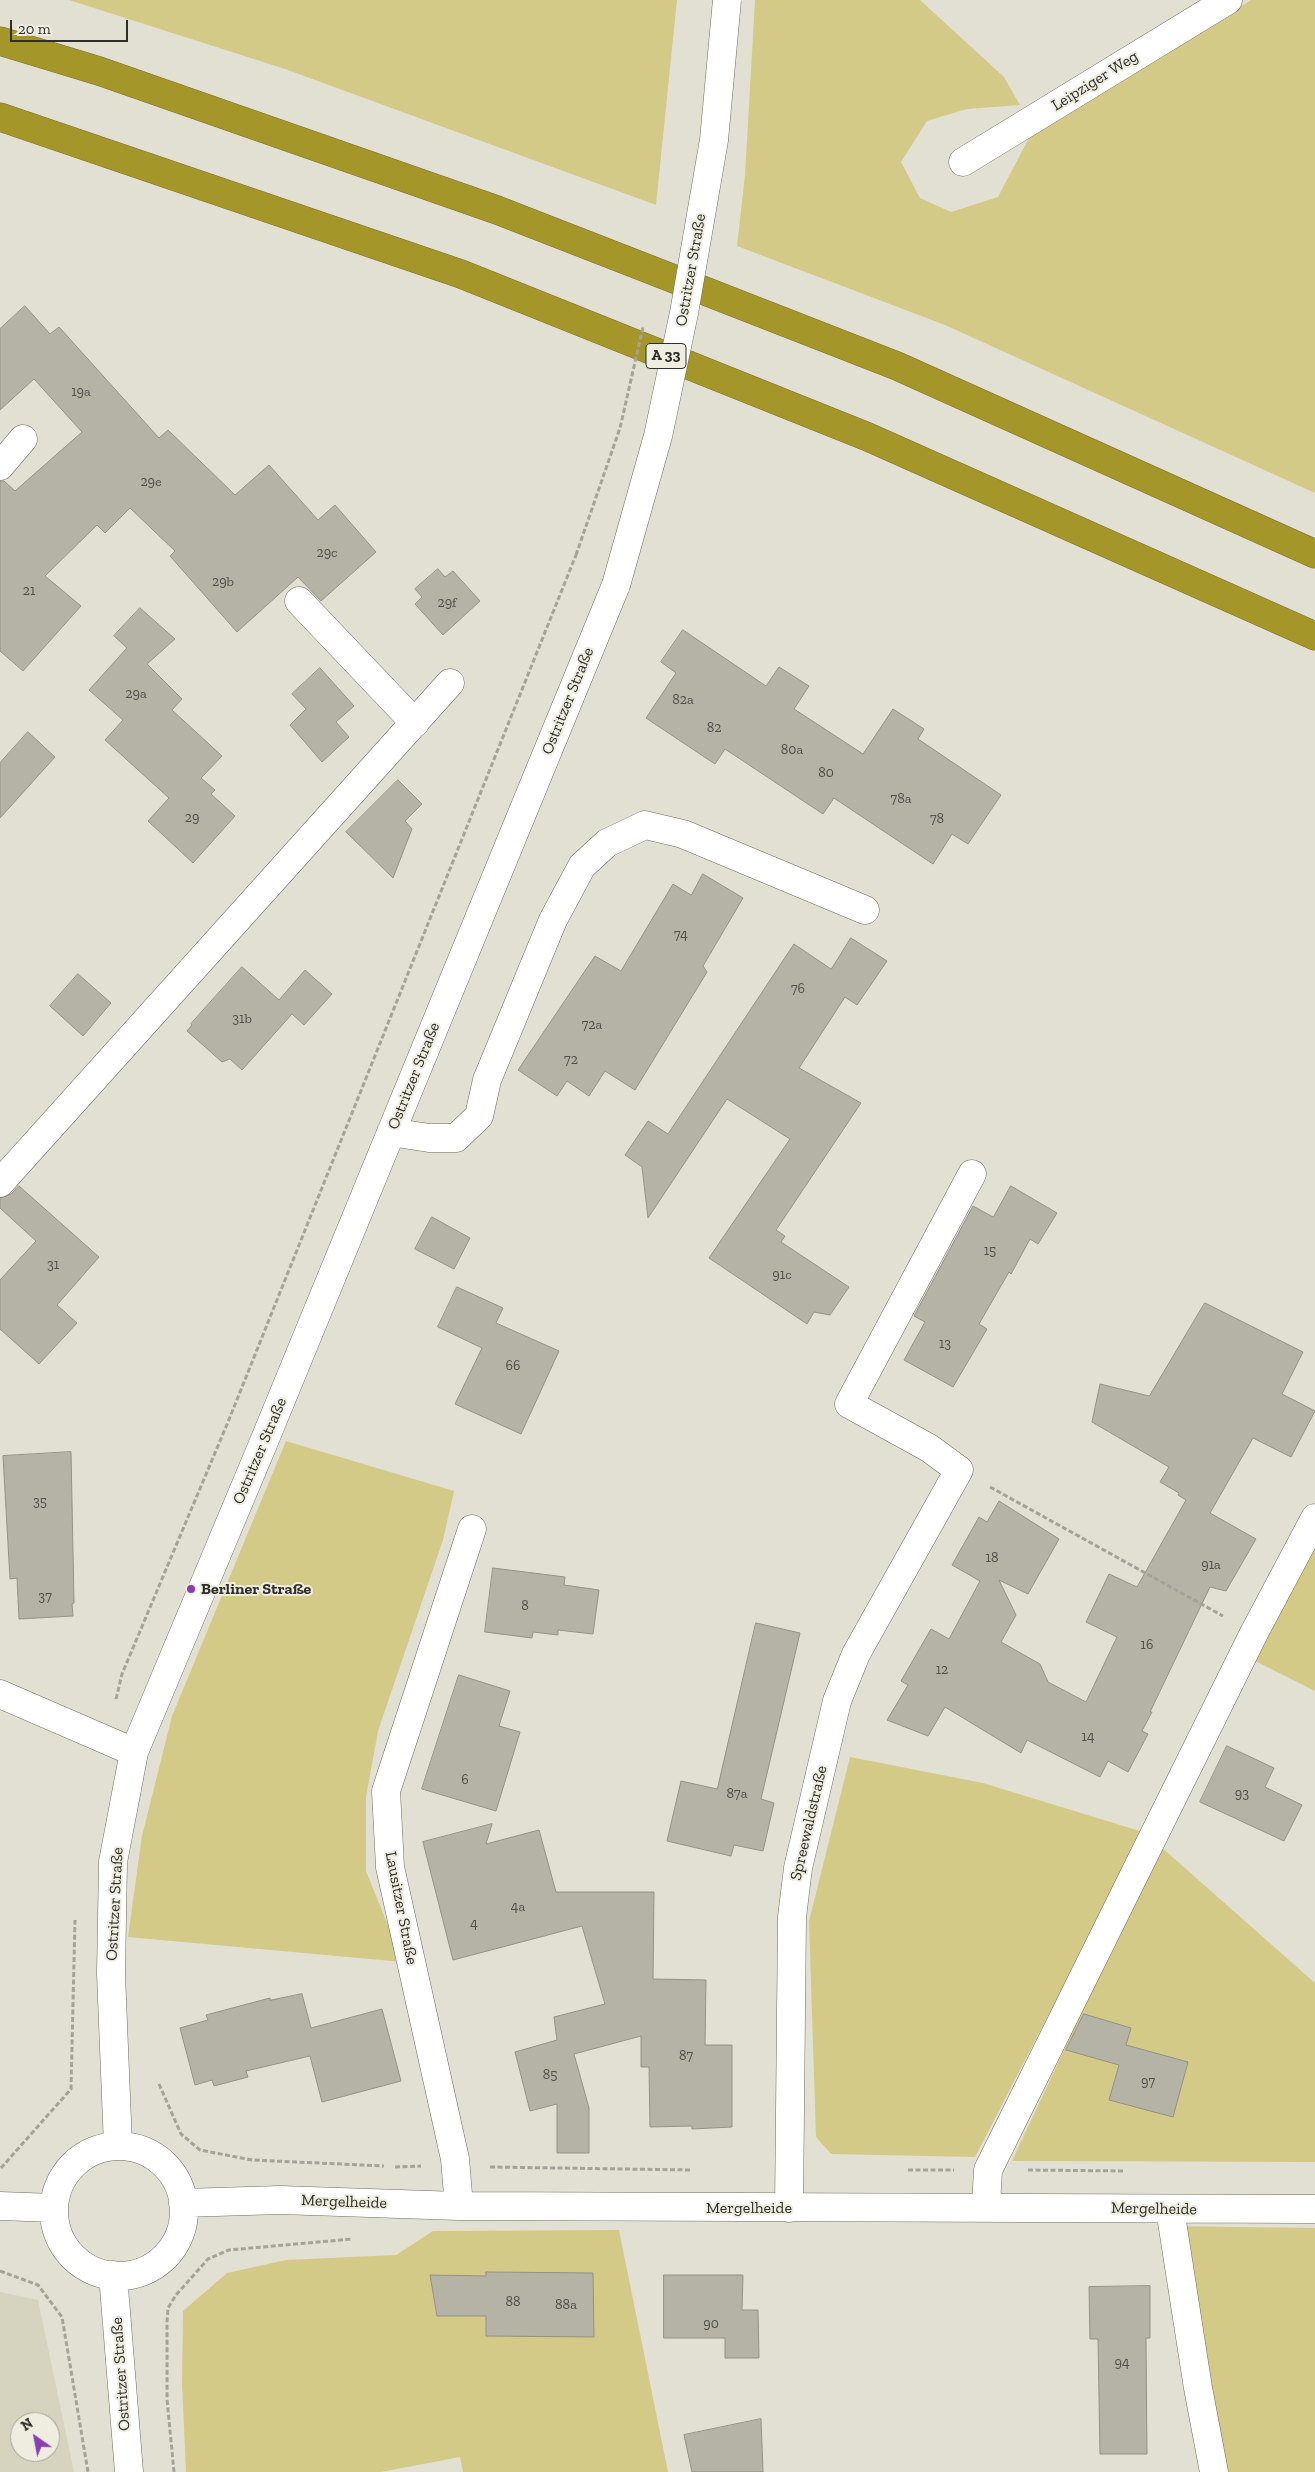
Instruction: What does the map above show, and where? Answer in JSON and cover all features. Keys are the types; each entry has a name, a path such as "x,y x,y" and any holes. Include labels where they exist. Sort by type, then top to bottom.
{"highway":[{"path":"0,41 98,71 451,194 636,264 896,366 1315,554"},
{"name":"A 33","path":"0,117 461,274 868,437 1315,636"}],"street":[{"name":"Ostritzer Straße","path":"118,2146 111,1974 113,1862 134,1752 616,584 658,436 684,313 714,140 727,0"},
{"name":"Leipziger Weg","path":"963,162 1228,0"},
{"path":"0,466 23,439"},
{"path":"299,601 415,724"},
{"path":"0,1183 450,683"},
{"path":"391,1132 429,1138 456,1138 479,1116 487,1080 553,920 582,866 606,843 645,825 683,834 865,910"},
{"path":"960,1470 929,1448 849,1404 972,1174"},
{"name":"Spreewaldstraße","path":"789,2208 792,1917 794,1890 805,1832 837,1701 856,1654 960,1470"},
{"path":"986,2206 988,2170 1254,1633 1315,1518"},
{"name":"Lausitzer Straße","path":"459,2206 455,2166 390,1867 386,1791 472,1529"},
{"path":"0,1694 134,1752"},
{"path":"118,2146 154,2156 168,2168 178,2185 183,2203 183,2222 177,2240 166,2256 150,2268 132,2274 113,2276 94,2271 77,2261 64,2246 56,2228 54,2208 57,2189 67,2172 81,2158 98,2149 118,2146"},
{"name":"Mergelheide","path":"183,2203 280,2200 459,2206 789,2208 986,2206 1315,2209"},
{"path":"0,2206 54,2208"},
{"path":"1170,2209 1198,2388 1214,2472"},
{"name":"Ostritzer Straße","path":"113,2276 129,2472"}],"path":[{"path":"107,1740 122,1674 228,1422 576,555 620,428 644,322"},
{"path":"960,1470 1254,1633"},
{"path":"159,2084 181,2134 200,2150 252,2160 385,2166"},
{"path":"1,2168 71,2089"},
{"path":"394,2167 455,2166 692,2170"},
{"path":"899,2170 988,2170"},
{"path":"174,2472 167,2399 166,2322 168,2308 176,2295 208,2259 228,2250 353,2239"},
{"path":"0,2272 38,2285 62,2317 88,2472"}],"shaded area":[{"path":"69,0 677,0 656,205 285,69"},
{"path":"755,0 920,0 1004,77 1020,105 967,109 927,121 901,162 920,198 951,212 998,197 1029,138 1251,0 1315,0 1315,493 945,325 737,246 745,175"},
{"path":"286,1441 454,1491 443,1540 378,1731 366,1797 366,1871 403,1962 128,1937 142,1836 172,1716"},
{"path":"1315,1539 1315,1691 1253,1660"},
{"path":"850,1757 983,1783 1143,1832 975,2157 831,2154 816,2137 809,1921"},
{"path":"1160,1846 1315,1983 1315,2162 1012,2161"},
{"path":"1167,2226 1315,2228 1315,2472 1216,2472"},
{"path":"619,2230 668,2472 463,2472 460,2457 381,2472 186,2472 182,2383 183,2311 227,2273 286,2260 396,2255 433,2231"},
{"path":"0,2292 38,2300 74,2472 0,2472"}],"building":[{"path":"25,306 50,334 59,327 159,438 168,430 235,495 269,465 318,520 335,505 376,552 321,601 298,577 237,632 170,556 175,551 130,508 105,533 97,525 45,576 81,606 23,671 0,651 0,481 4,481 15,491 82,432 34,379 0,410 0,329"},
{"path":"438,569 445,577 453,571 480,601 443,635 415,604 422,597 415,589"},
{"path":"140,608 175,639 147,664 182,699 172,710 222,756 201,778 215,790 211,794 235,816 193,863 148,821 169,798 105,740 123,720 89,690 127,648 114,636"},
{"path":"683,630 766,686 779,667 809,686 794,709 863,754 893,709 924,729 918,739 1001,795 968,844 952,834 933,864 834,798 823,814 725,749 715,764 646,718 676,673 661,662"},
{"path":"320,668 354,706 336,722 349,737 322,762 290,725 306,709 292,694"},
{"path":"28,732 55,757 0,818 0,763"},
{"path":"398,780 422,804 405,821 412,829 393,878 346,832"},
{"path":"703,874 743,898 703,966 707,972 635,1090 605,1071 589,1096 567,1081 557,1096 518,1070 595,956 621,971 673,884 691,895"},
{"path":"851,938 887,961 857,1005 845,997 799,1068 861,1103 776,1230 785,1236 781,1242 849,1287 830,1315 814,1312 807,1324 709,1258 790,1139 727,1099 648,1218 642,1167 625,1155 648,1121 668,1134 794,944 831,969"},
{"path":"242,967 279,1000 305,970 332,994 304,1025 292,1014 242,1070 230,1059 222,1062 187,1031 191,1024"},
{"path":"78,974 111,1003 83,1036 50,1006"},
{"path":"19,1186 99,1257 57,1305 77,1323 39,1364 0,1329 0,1280 36,1241 0,1208 0,1198 11,1194"},
{"path":"1011,1186 1057,1213 1038,1244 1030,1239 1011,1274 1009,1272 979,1324 987,1329 953,1387 904,1360 925,1322 914,1316 973,1206 993,1217"},
{"path":"432,1217 470,1238 454,1269 415,1249"},
{"path":"457,1287 503,1308 496,1323 559,1351 521,1434 455,1404 482,1348 438,1327"},
{"path":"1205,1303 1303,1352 1282,1394 1315,1411 1291,1457 1253,1438 1210,1513 1256,1539 1226,1591 1210,1587 1150,1712 1152,1712 1142,1731 1148,1734 1128,1772 1108,1761 1100,1777 1027,1740 1021,1753 945,1707 928,1736 887,1720 908,1685 901,1681 931,1629 949,1639 980,1581 952,1565 979,1517 987,1522 999,1501 1059,1539 1028,1594 999,1580 1016,1615 1001,1642 1040,1664 1048,1682 1086,1702 1117,1637 1086,1622 1109,1574 1137,1587 1186,1500 1178,1495 1179,1493 1160,1482 1169,1467 1092,1422 1100,1384 1149,1396"},
{"path":"71,1452 73,1616 19,1619 17,1578 10,1579 3,1456"},
{"path":"493,1568 565,1577 564,1585 599,1590 593,1634 558,1630 558,1635 533,1632 532,1638 485,1632"},
{"path":"756,1623 800,1633 761,1799 774,1803 763,1851 734,1845 731,1856 667,1841 681,1781 717,1789"},
{"path":"459,1675 510,1691 499,1726 520,1732 496,1811 422,1789"},
{"path":"1227,1746 1274,1768 1265,1787 1302,1805 1284,1841 1200,1802"},
{"path":"492,1824 486,1844 539,1830 556,1892 654,1892 653,1979 706,1980 705,2045 732,2045 732,2127 692,2129 692,2126 650,2127 649,2067 641,2067 641,2036 574,2054 589,2108 589,2153 557,2153 557,2104 530,2111 515,2052 557,2040 554,2017 605,2004 582,1926 453,1960 423,1842"},
{"path":"302,1994 311,2028 382,2009 401,2081 322,2102 310,2056 246,2071 248,2077 214,2086 212,2080 195,2085 180,2028 208,2020 206,2015 270,1998 270,2000"},
{"path":"1084,2014 1131,2028 1126,2045 1188,2062 1173,2117 1109,2100 1119,2065 1066,2050"},
{"path":"486,2272 593,2273 594,2337 486,2336 486,2316 437,2316 430,2275 486,2276"},
{"path":"664,2275 743,2275 742,2310 758,2310 759,2358 725,2358 725,2338 664,2338"},
{"path":"1150,2286 1150,2338 1146,2338 1147,2454 1100,2454 1098,2339 1090,2339 1089,2287"},
{"path":"761,2419 763,2472 692,2472 684,2435"}],"place":[{"name":"Berliner Straße","path":"191,1589"}]}
